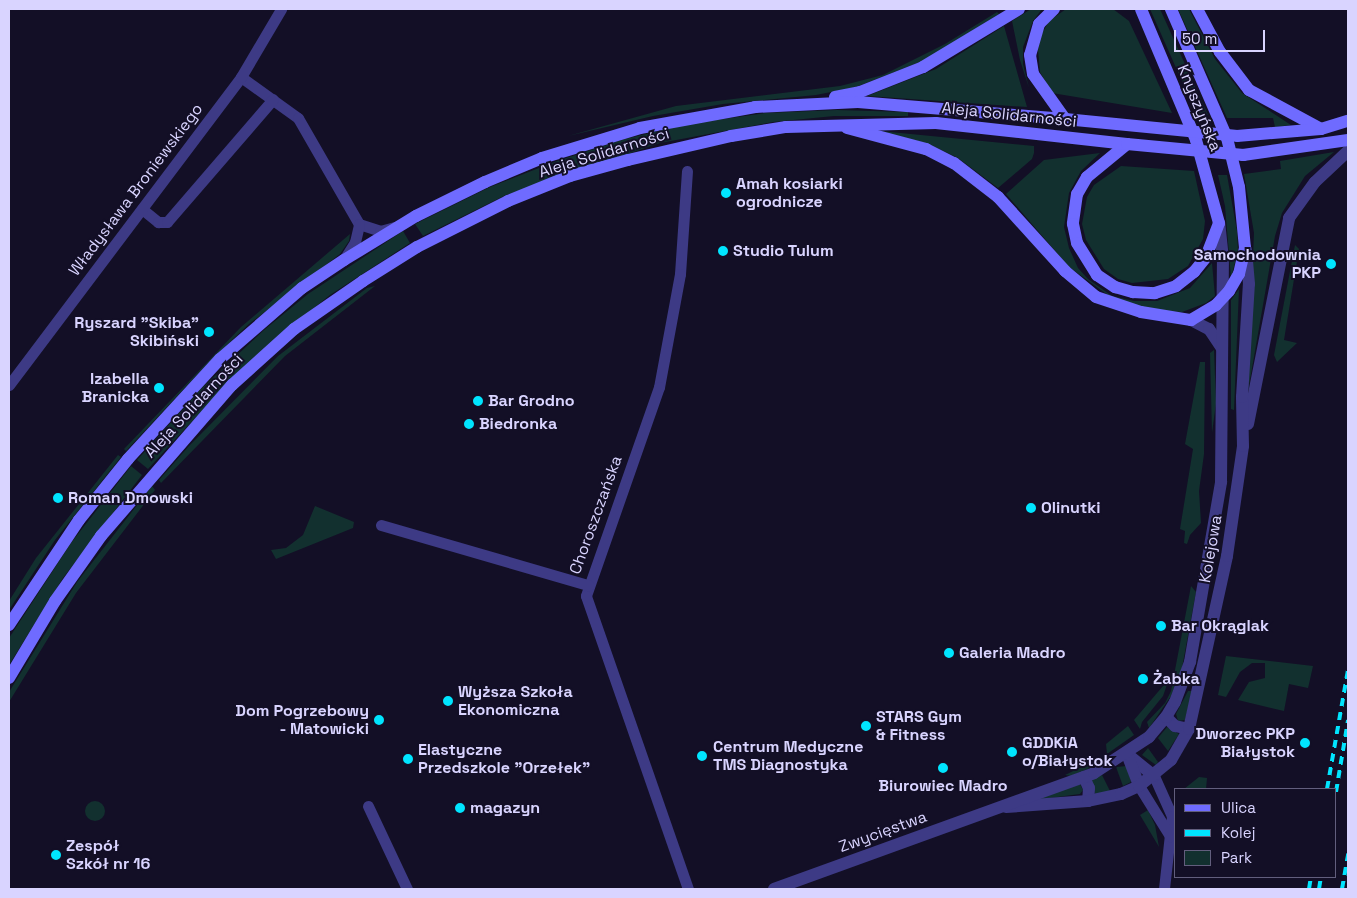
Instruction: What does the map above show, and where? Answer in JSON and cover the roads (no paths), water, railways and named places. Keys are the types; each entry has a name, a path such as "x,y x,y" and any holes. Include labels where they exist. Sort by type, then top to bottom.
{"main road":[{"path":"805,104 860,92 923,67 1019,9"},
{"path":"1054,9 1039,24 1030,55 1033,74 1065,119"},
{"path":"1128,9 1142,12"},
{"name":"Knyszyńska","path":"1171,9 1226,138 1239,187 1246,248"},
{"path":"1197,9 1220,52 1249,90 1321,129"},
{"name":"Knyszyńska","path":"1142,12 1196,140 1219,223"},
{"name":"Aleja Solidarności","path":"9,626 79,520 183,396 260,322 344,260 397,227 485,182 542,158 640,128 711,113 805,104 910,105 1236,136 1321,129 1348,121"},
{"name":"Aleja Solidarności","path":"9,678 66,585 101,536 149,478 232,385 294,329 363,281 417,247 508,201 570,176 731,136 832,124 904,122 974,126 1243,155 1348,140"},
{"path":"832,124 926,149 954,163 998,196 1065,272 1096,296 1140,312 1191,320 1223,298 1239,274 1246,248"},
{"path":"1127,144 1087,177 1077,194 1073,224 1076,244 1086,262 1115,287 1133,292 1155,293 1176,286 1194,272 1206,257 1219,223"}],"street":[{"name":"Władysława Broniewskiego","path":"9,384 241,77 281,9"},
{"path":"241,77 298,118 359,224 355,242 344,260"},
{"path":"142,209 158,222 167,222 273,99"},
{"path":"1243,446 1290,218 1315,182 1348,151"},
{"name":"Choroszczańska","path":"688,171 681,265 659,387 588,585 587,608 688,889"},
{"name":"Kolejowa","path":"1127,754 1149,737 1166,717 1184,683 1190,662 1217,519 1223,444 1224,350 1219,223"},
{"path":"359,224 380,230 397,227"},
{"name":"Kolejowa","path":"1154,776 1181,747 1189,730 1227,556 1243,446 1242,397 1249,284 1246,248"},
{"path":"1191,320 1208,329 1224,350"},
{"path":"380,525 588,585"},
{"path":"1166,717 1175,726 1189,730"},
{"path":"1127,754 1154,776 1172,816 1164,889"},
{"path":"1127,754 1139,786 1170,836"},
{"name":"Zwycięstwa","path":"774,889 1004,807 1028,795 1084,777 1127,754"},
{"name":"Zwycięstwa","path":"1004,807 1088,800 1121,794 1139,786 1154,776"},
{"path":"1084,777 1089,788 1088,800"},
{"path":"368,806 407,889"}],"railway":[{"path":"1327,788 1348,670"},
{"path":"1337,788 1348,720"},
{"path":"1342,889 1348,854"},
{"path":"1309,889 1311,878"},
{"path":"1319,889 1321,878"}],"place":[{"name":"Amah kosiarki ogrodnicze","path":"726,193"},
{"name":"Studio Tulum","path":"723,251"},
{"name":"Samochodownia PKP","path":"1331,264"},
{"name":"Ryszard \"Skiba\" Skibiński","path":"209,332"},
{"name":"Izabella Branicka","path":"159,388"},
{"name":"Bar Grodno","path":"478,401"},
{"name":"Biedronka","path":"469,424"},
{"name":"Roman Dmowski","path":"58,498"},
{"name":"Olinutki","path":"1031,508"},
{"name":"Bar Okrąglak","path":"1161,626"},
{"name":"Galeria Madro","path":"949,653"},
{"name":"Żabka","path":"1143,679"},
{"name":"Wyższa Szkoła Ekonomiczna","path":"448,701"},
{"name":"Dom Pogrzebowy - Matowicki","path":"379,720"},
{"name":"STARS Gym & Fitness","path":"866,726"},
{"name":"Dworzec PKP Białystok","path":"1305,743"},
{"name":"GDDKiA o/Białystok","path":"1012,752"},
{"name":"Centrum Medyczne TMS Diagnostyka","path":"702,756"},
{"name":"Elastyczne Przedszkole \"Orzełek\"","path":"408,759"},
{"name":"Biurowiec Madro","path":"943,768"},
{"name":"magazyn","path":"460,808"},
{"name":"Zespół Szkół nr 16","path":"56,855"}]}
